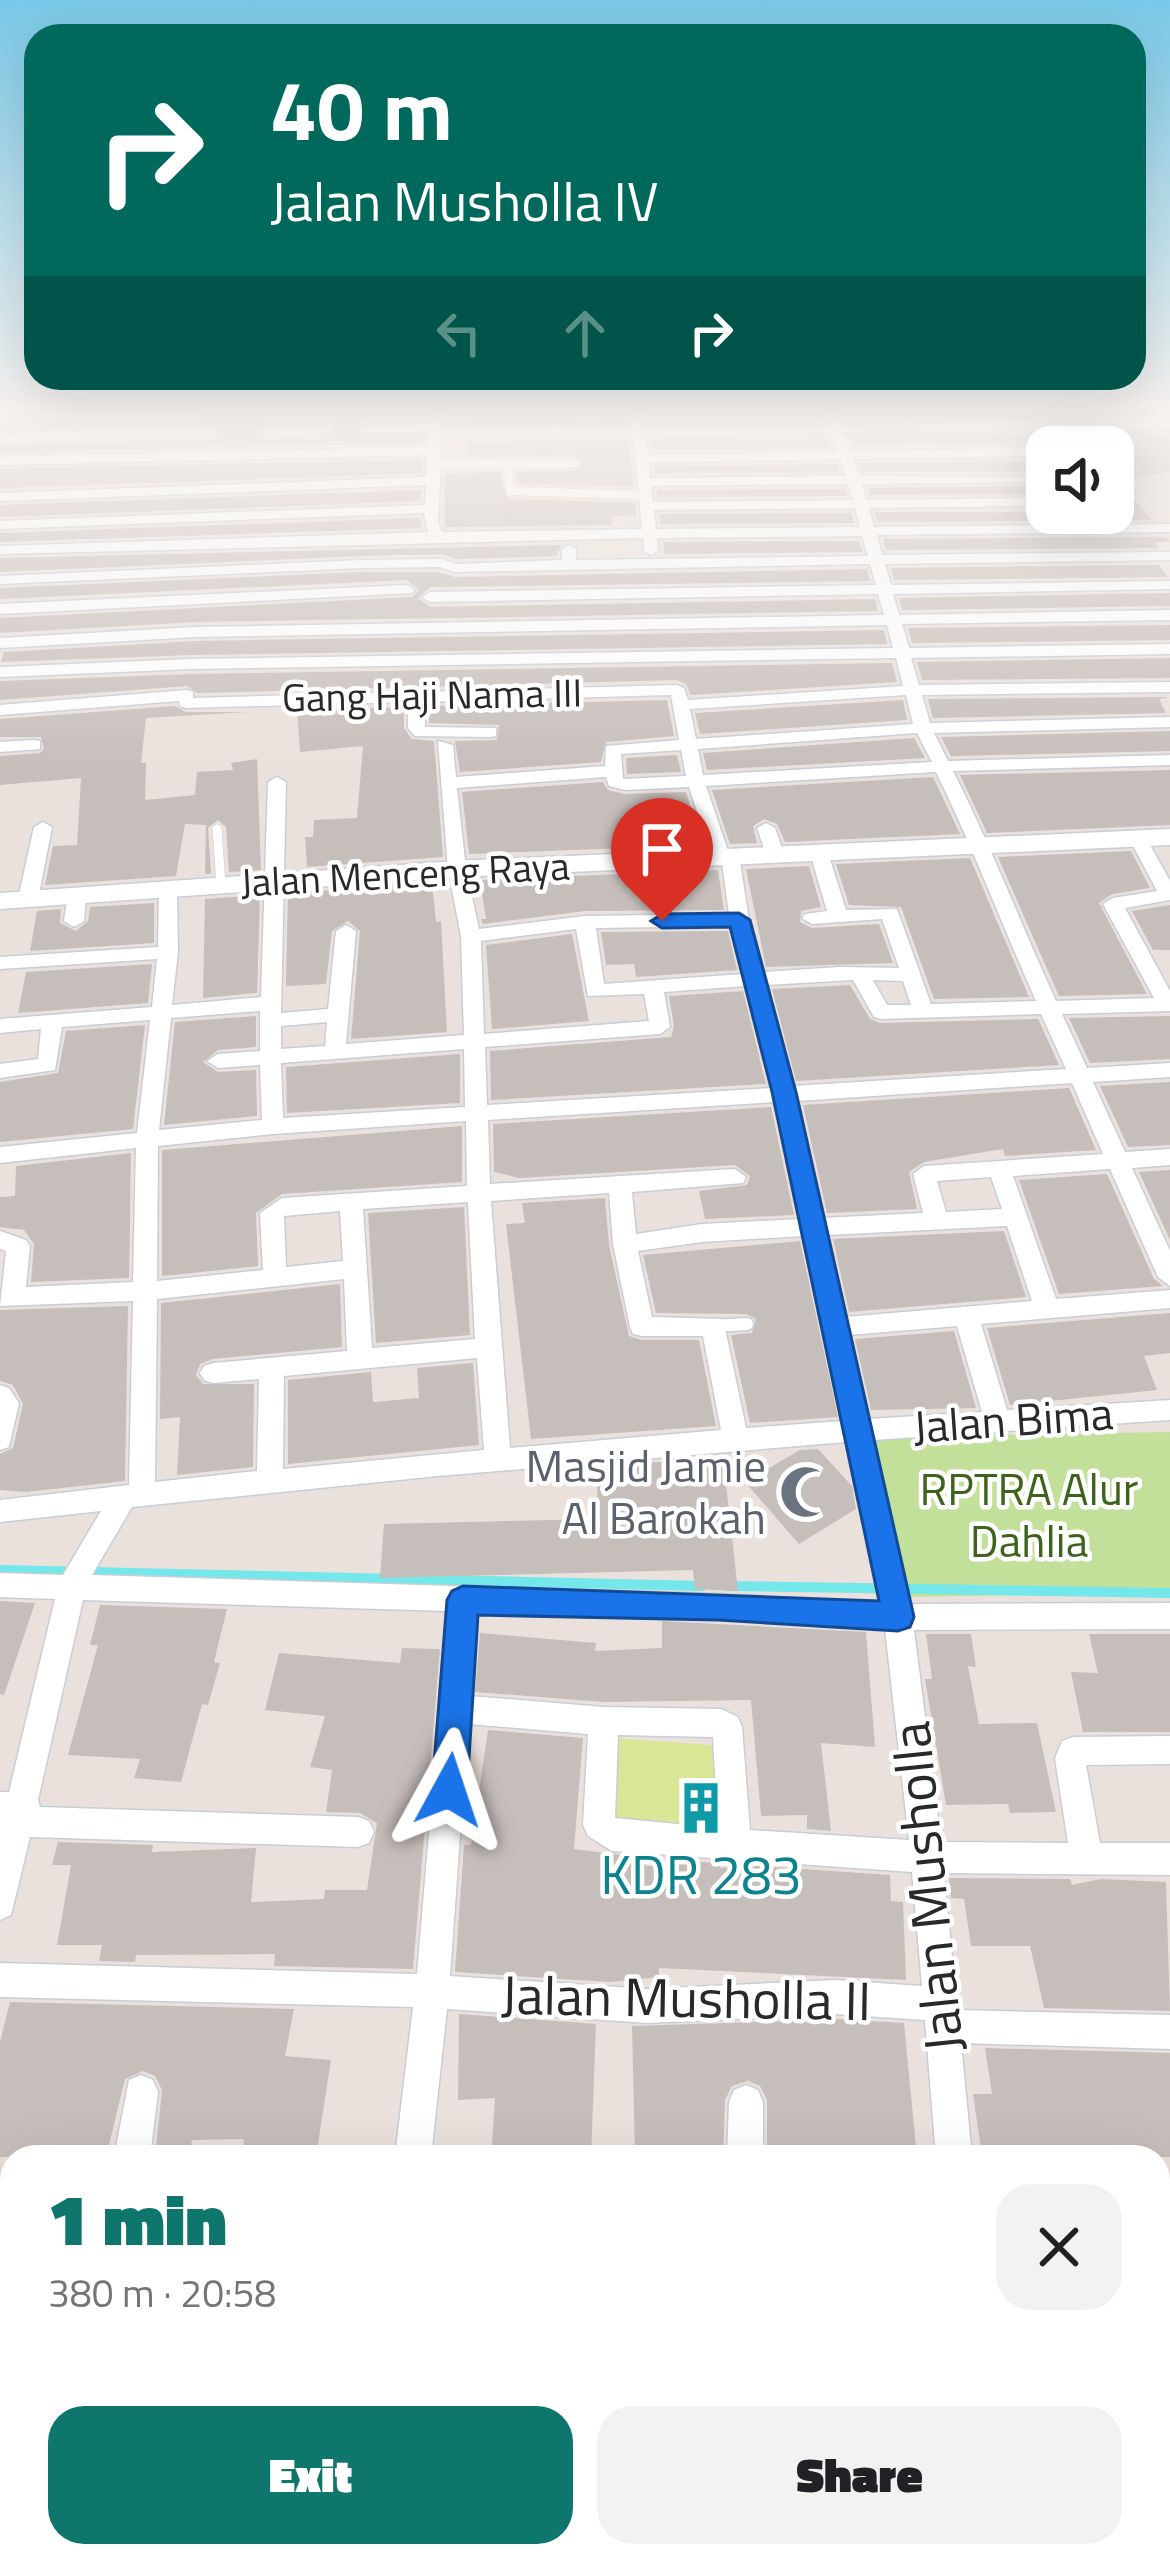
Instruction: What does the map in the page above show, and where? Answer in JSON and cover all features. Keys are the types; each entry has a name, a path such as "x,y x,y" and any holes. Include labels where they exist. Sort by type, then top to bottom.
{"street":[{"path":"186,704 205,531"},
{"path":"436,531 437,536"},
{"name":"Jalan Musholla","path":"649,531 668,655 696,782 726,857 784,1092 894,1598 927,1857 953,2145"},
{"path":"0,550 437,536 890,531"},
{"path":"868,532 923,728 981,844 1049,1010 1170,1277"},
{"path":"568,534 569,564"},
{"path":"1069,534 1096,586 1165,687 1170,710"},
{"path":"0,580 202,569 1170,556"},
{"path":"430,596 1170,585"},
{"path":"0,609 407,590"},
{"path":"0,643 196,632 1170,614"},
{"path":"0,672 191,664 1170,649"},
{"path":"412,661 416,728 421,732 490,731"},
{"name":"Gang Haji Nama III","path":"0,710 414,697 679,698 1165,687"},
{"path":"1170,722 923,728 615,747 613,771 615,782 622,785 1170,760"},
{"path":"0,747 34,745"},
{"path":"444,745 457,869 471,935 478,1191 498,1460"},
{"path":"447,783 613,771"},
{"path":"273,1126 269,1055 279,880 277,782"},
{"path":"28,899 43,827"},
{"name":"Jalan Menceng Raya","path":"0,901 28,899 75,908 168,887 726,857 770,841 819,853 1170,837"},
{"path":"860,975 881,1012 1168,1004 1113,904 1168,895 1138,838"},
{"path":"819,853 838,916"},
{"path":"0,1904 16,1812 79,1573 133,1495 147,1291 147,1140 168,952 168,887"},
{"path":"812,918 890,913 923,1011"},
{"path":"471,935 585,922 739,920"},
{"path":"585,922 599,1032"},
{"path":"335,1049 346,931"},
{"path":"0,964 168,952"},
{"path":"595,991 754,979 912,975"},
{"path":"218,1061 660,1028 653,985"},
{"path":"0,1026 161,1012 338,1015"},
{"path":"0,1071 48,1065 52,1022"},
{"path":"0,1155 273,1126 1170,1070"},
{"path":"937,1223 924,1174 1170,1156"},
{"path":"999,1168 1047,1309"},
{"path":"275,1276 276,1208 351,1199 735,1177"},
{"path":"620,1182 625,1244 642,1327 714,1326 735,1438"},
{"path":"351,1199 360,1358"},
{"path":"625,1244 702,1233 814,1231 1015,1217"},
{"path":"0,1240 18,1246 6,1297 147,1291 356,1270"},
{"path":"836,1327 1170,1298"},
{"path":"966,1316 998,1421"},
{"path":"213,1373 489,1348"},
{"path":"270,1481 272,1367"},
{"path":"0,1395 6,1403 0,1439"},
{"name":"Jalan Bima","path":"0,1511 735,1438 1170,1410"},
{"path":"0,1585 79,1573 463,1600 718,1606 894,1598 1170,1616"},
{"path":"413,2145 432,1990 463,1600"},
{"path":"456,1709 728,1726 735,1844"},
{"path":"604,1721 601,1829 613,1837 927,1857 1170,1859"},
{"path":"1086,1855 1070,1758 1073,1751 1170,1750"},
{"path":"16,1812 358,1832"},
{"name":"Jalan Musholla II","path":"0,1980 432,1990 647,2006 835,1997 941,2015 1170,2032"},
{"path":"134,2145 141,2092"},
{"path":"746,2102 746,2145"}],"lane":[{"path":"218,829 221,884"},
{"path":"714,1326 747,1324"}],"green space":[{"name":"RPTRA Alur Dahlia","path":"1170,1432 1170,1593 900,1597 875,1437"},
{"path":"613,1738 739,1747 737,1834 607,1824"}],"building":[{"path":"63,531 339,531 0,542 0,533"},
{"path":"1166,537 1170,542 1155,542 1159,548 886,550 883,539"},
{"path":"859,541 862,552 665,554 663,542"},
{"path":"561,545 557,556 362,556 0,572 0,558"},
{"path":"1159,565 1168,577 894,580 891,568"},
{"path":"867,569 870,581 430,587 418,598 430,607 875,599 878,611 196,622 0,633 0,618 412,597 419,590 407,580 0,599 0,588 362,572 438,572 455,577"},
{"path":"1170,593 1170,606 902,610 899,598"},
{"path":"1170,625 1170,640 912,643 908,628"},
{"path":"884,630 887,644 1,662 4,652 196,641"},
{"path":"1170,658 1170,678 922,680 917,662"},
{"path":"892,663 897,682 691,695 686,684 677,680 197,693 187,686 0,700 0,681"},
{"path":"1170,697 1159,699 1166,713 933,718 928,699"},
{"path":"667,700 674,736 606,742 601,762 460,772 455,741 497,740 499,725 429,723 429,706"},
{"path":"903,700 907,720 700,734 695,713"},
{"path":"175,706 186,712 248,712 146,718 141,763 146,763 145,800 195,795 197,772 233,770 231,763 257,759 261,870 229,872 226,827 218,820 208,828 211,874 205,874 206,825 185,824 176,876 45,885 53,846 77,845 81,778 0,785 0,756 44,749 41,737 0,737 0,719"},
{"path":"404,707 404,728 412,739 434,741 443,857 307,867 305,837 313,837 314,820 357,818 363,746 300,752 297,710"},
{"path":"1170,731 1170,751 951,756 941,737"},
{"path":"914,738 925,758 707,770 703,753"},
{"path":"677,755 681,772 627,774 626,758"},
{"path":"1170,770 1170,825 987,833 960,775"},
{"path":"933,777 960,834 785,842 777,824 764,819 753,826 757,843 730,844 712,790"},
{"path":"603,782 608,790 624,794 686,792 703,845 469,854 462,792"},
{"path":"1131,851 1150,888 1112,894 1099,903 1147,994 1059,996 998,857"},
{"path":"970,858 1029,997 934,999 901,907 849,905 836,864"},
{"path":"809,866 821,907 801,911 800,922 812,928 879,924 893,963 766,967 746,869"},
{"path":"718,870 724,910 585,911 483,924 481,919 486,919 480,880"},
{"path":"432,883 436,922 441,921 447,1032 351,1039 360,931 348,921 332,931 326,984 286,986 288,893"},
{"path":"260,895 257,993 203,998 205,899"},
{"path":"154,903 154,943 30,951 37,911 61,909 60,923 76,931 88,921 90,907"},
{"path":"1170,905 1170,950 1153,950 1132,911"},
{"path":"728,931 737,970 636,977 634,964 606,965 601,932"},
{"path":"572,934 589,1021 492,1029 486,945"},
{"path":"152,964 148,1003 18,1013 26,972"},
{"path":"850,985 870,1019 880,1023 1038,1019 1059,1065 796,1081 772,989"},
{"path":"743,991 766,1084 491,1100 490,1051 671,1037 669,996"},
{"path":"256,1016 256,1047 218,1050 203,1062 218,1072 256,1070 257,1116 164,1125 175,1022"},
{"path":"1170,1016 1170,1059 1090,1063 1069,1018"},
{"path":"145,1025 133,1129 0,1142 0,1082 58,1073 66,1031"},
{"path":"460,1054 460,1103 287,1113 286,1067"},
{"path":"1170,1082 1170,1145 1128,1147 1100,1086"},
{"path":"1069,1088 1096,1150 1005,1156 1003,1149 924,1162 909,1172 917,1209 827,1213 803,1105"},
{"path":"771,1107 794,1215 705,1219 699,1191 747,1185 750,1176 735,1165 519,1178 494,1172 493,1124"},
{"path":"462,1126 462,1182 282,1194 256,1213 258,1266 162,1276 162,1150"},
{"path":"131,1153 129,1278 31,1282 34,1244 24,1230 0,1227 0,1197 15,1196 16,1166"},
{"path":"1170,1170 1170,1240 1139,1172"},
{"path":"1107,1174 1154,1279 1163,1286 1059,1294 1019,1180"},
{"path":"605,1198 609,1245 629,1336 699,1340 716,1426 531,1439 506,1224 525,1223 522,1203"},
{"path":"464,1207 470,1335 376,1343 368,1213"},
{"path":"1004,1231 1026,1297 849,1312 833,1239"},
{"path":"800,1241 838,1417 750,1423 731,1335 752,1333 756,1319 746,1314 656,1313 643,1255"},
{"path":"340,1284 342,1347 200,1364 196,1375 203,1384 254,1384 253,1467 177,1475 180,1417 160,1419 161,1303"},
{"path":"128,1306 125,1481 26,1492 0,1490 0,1454 13,1448 23,1404 13,1385 0,1381 0,1310"},
{"path":"1170,1313 1170,1353 1144,1356 1157,1390 1010,1405 987,1328"},
{"path":"954,1331 976,1408 871,1410 855,1339"},
{"path":"473,1363 479,1445 288,1464 288,1380 371,1372 373,1402 419,1398 417,1368"},
{"name":"Masjid Jamie Al Barokah","path":"818,1449 852,1486 856,1509 799,1544 745,1482 800,1450"},
{"path":"723,1457 738,1591 695,1589 693,1570 380,1578 384,1524 598,1519 597,1467"},
{"path":"0,1601 35,1603 4,1695 0,1694"},
{"path":"100,1605 227,1609 214,1662 220,1663 208,1705 202,1704 181,1782 134,1778 140,1759 68,1755 98,1645 90,1645"},
{"path":"662,1621 866,1632 875,1747 821,1743 831,1831 807,1829 807,1815 761,1816 751,1700 604,1702 475,1692 480,1633 596,1643 595,1651 662,1648"},
{"path":"926,1634 971,1634 976,1667 968,1666 979,1724 1037,1723 1056,1812 1010,1813 1008,1804 946,1805 925,1679 932,1679"},
{"path":"1089,1634 1170,1634 1170,1732 1083,1732 1071,1672 1098,1673"},
{"path":"402,1648 440,1649 413,1969 274,1966 275,1954 136,1955 135,1962 99,1961 102,1945 57,1945 71,1865 52,1865 58,1842 153,1845 152,1852 256,1848 251,1902 324,1899 325,1890 367,1890 377,1823 360,1813 326,1812 332,1770 310,1767 325,1716 265,1710 279,1653 400,1663"},
{"path":"488,1730 583,1738 574,1849 646,1858 646,1866 701,1862 720,1863 720,1868 760,1866 890,1875 891,1901 903,1902 906,1980 659,1968 659,1977 610,1982 455,1972 464,1845 471,1845"},
{"path":"949,1878 1070,1879 1072,1885 1100,1879 1166,1882 1170,2011 1044,2008 1030,1946 971,1946 964,1899 951,1898"},
{"path":"10,2002 294,2009 285,2056 331,2060 318,2145 243,2145 244,2139 156,2145 162,2090 155,2076 143,2071 125,2079 109,2145 0,2145 0,2042"},
{"path":"459,2014 596,2024 591,2145 492,2145 495,2098 458,2100"},
{"path":"835,2019 904,2023 916,2145 767,2145 767,2100 760,2086 748,2081 732,2086 725,2100 723,2145 635,2145 632,2026 833,2024"},
{"path":"985,2048 1170,2053 1170,2145 980,2145 973,2094 992,2094"}],"waterway":[{"path":"0,1570 703,1586"},
{"path":"725,1586 1170,1593"}],"place":[{"name":"Masjid Jamie Al Barokah","path":"806,1492"},
{"name":"KDR 283","path":"701,1808"}],"route":[{"path":"449,1790 463,1600 718,1606 898,1617 784,1092 739,920 662,921"}]}
